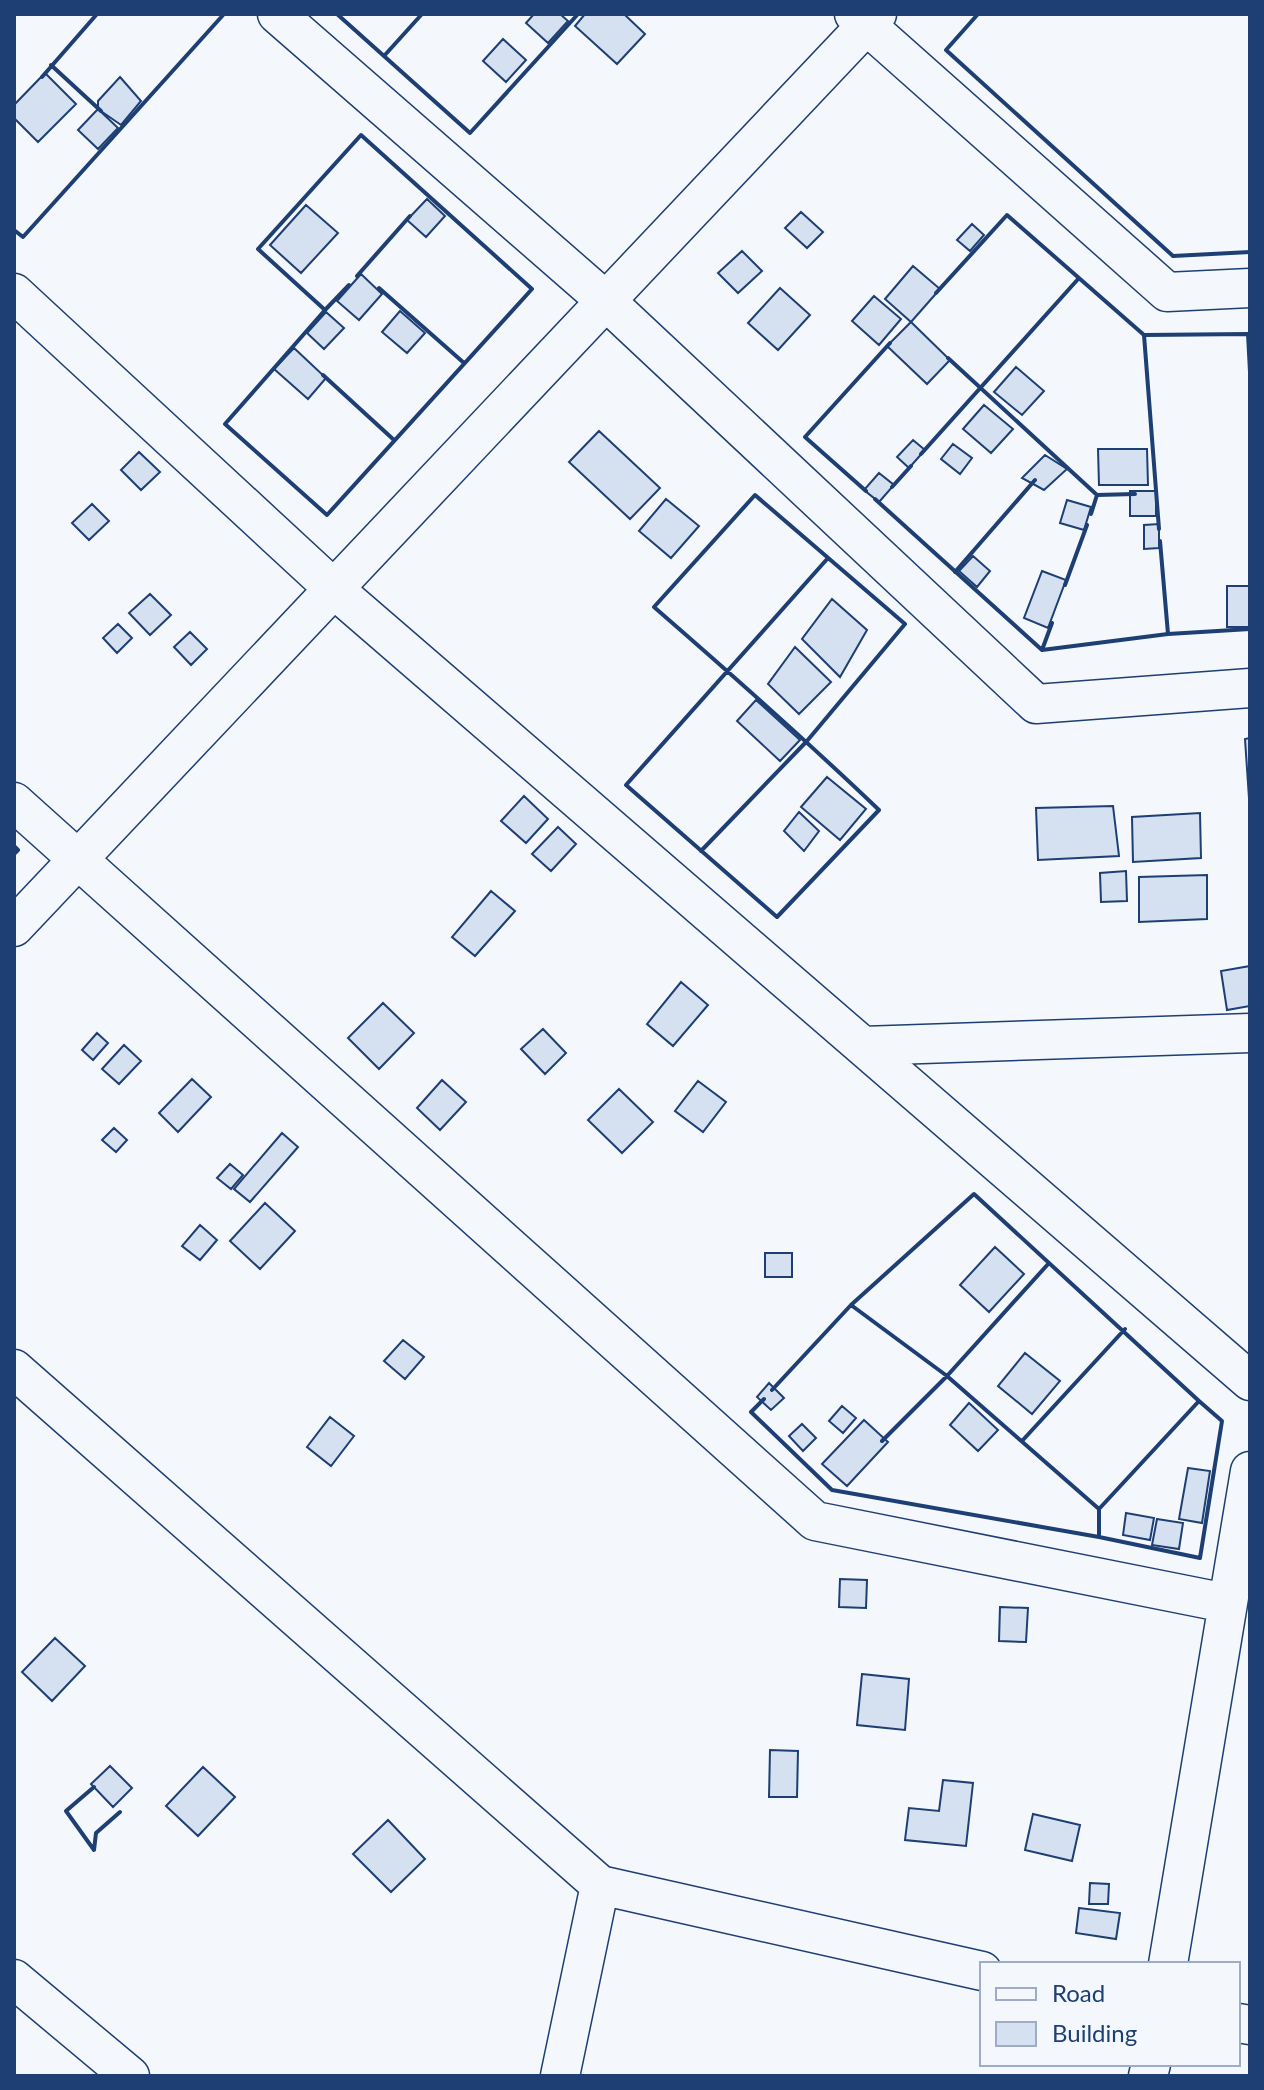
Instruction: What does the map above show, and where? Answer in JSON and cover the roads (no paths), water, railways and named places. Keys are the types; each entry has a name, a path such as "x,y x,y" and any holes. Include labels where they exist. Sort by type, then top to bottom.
{"street":[{"path":"277,14 606,301 1036,704 1250,688"},
{"path":"14,927 606,301 866,18 1167,292 1250,288"},
{"path":"14,293 334,589 1250,1381"},
{"path":"14,802 815,1521 1226,1603"},
{"path":"863,1046 1250,1033"},
{"path":"14,1369 600,1885 980,1971"},
{"path":"1168,1962 1250,1471"},
{"path":"560,2076 600,1885"},
{"path":"14,1979 130,2076"}]}
